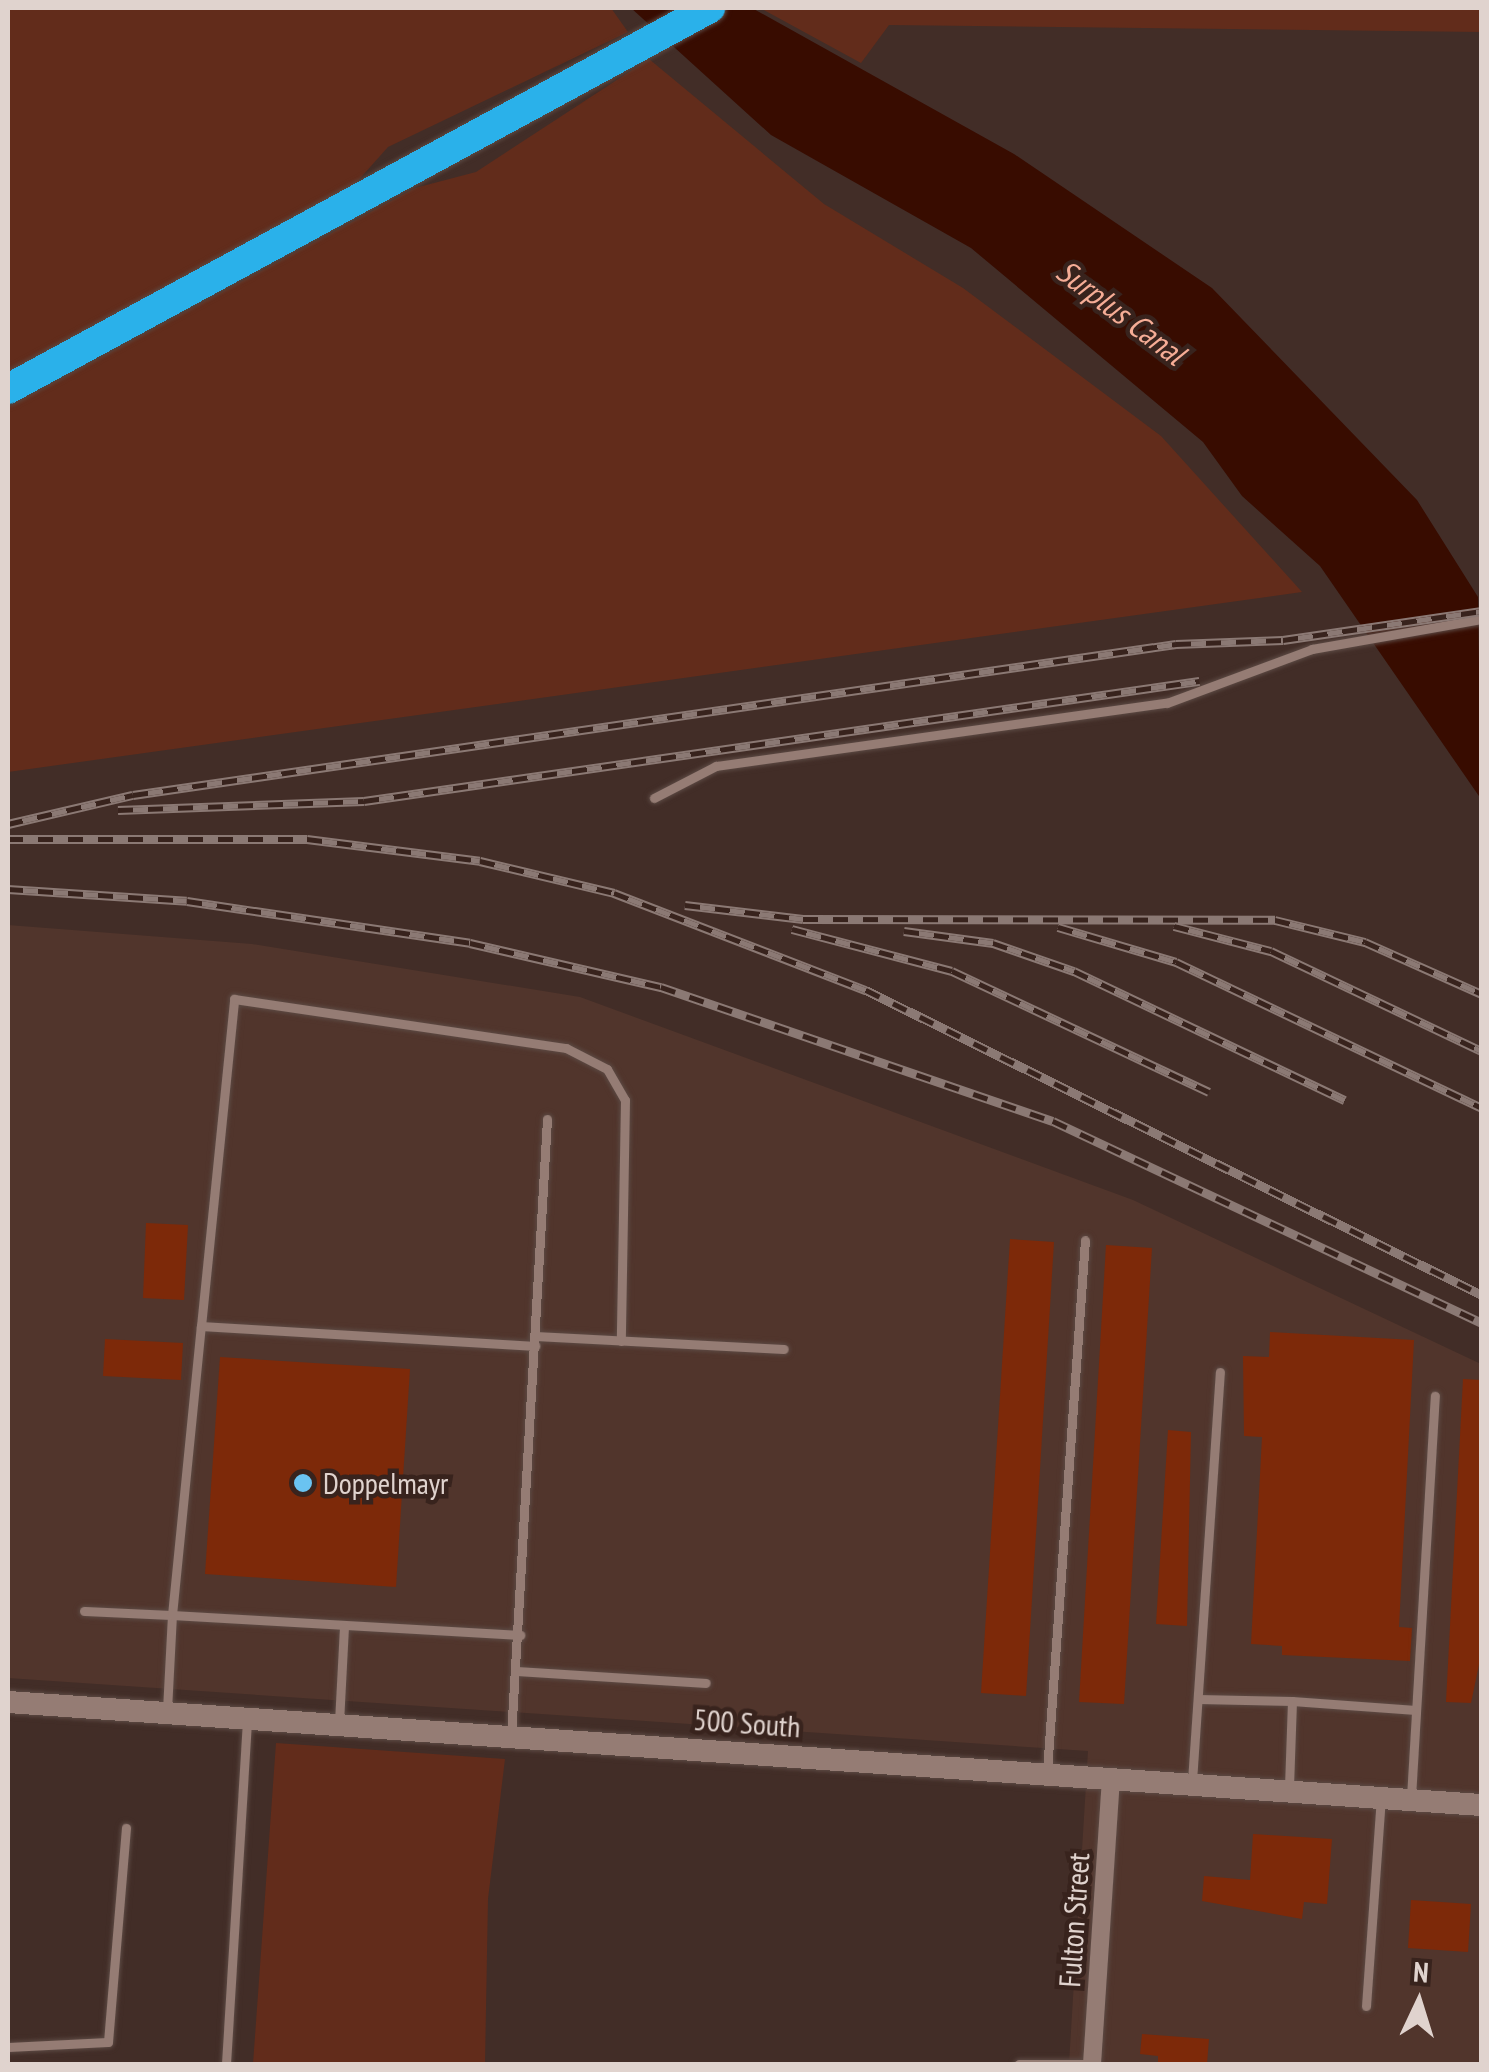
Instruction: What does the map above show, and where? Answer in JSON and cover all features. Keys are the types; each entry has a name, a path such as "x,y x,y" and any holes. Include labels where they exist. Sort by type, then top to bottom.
{"highway":[{"path":"8,389 710,8"}],"street":[{"name":"500 South","path":"8,1702 1482,1804"},
{"name":"Fulton Street","path":"1092,2064 1110,1778"}],"lane":[{"path":"654,798 716,766 1181,700 1366,638 1482,619"},
{"path":"167,1713 172,1615 234,999 566,1048 607,1068 625,1100 621,1341"},
{"path":"511,1737 520,1635 547,1120"},
{"path":"1046,1774 1085,1240"},
{"path":"202,1326 784,1349"},
{"path":"1192,1784 1220,1372"},
{"path":"1411,1800 1435,1396"},
{"path":"84,1611 520,1635"},
{"path":"339,1725 344,1624"},
{"path":"517,1671 706,1683"},
{"path":"1198,1699 1416,1710"},
{"path":"1289,1791 1292,1701"},
{"path":"226,2064 248,1719"},
{"path":"1366,2006 1382,1798"},
{"path":"8,2046 108,2042 126,1828"},
{"path":"1018,2064 1092,2064"}],"shaded area":[{"path":"8,8 611,8 628,32 388,147 355,184 8,374"},
{"path":"760,8 1481,8 1482,32 889,25 861,63"},
{"path":"649,59 824,204 963,288 1161,436 1302,592 8,772 8,407 415,188 476,172"},
{"path":"8,925 252,944 580,997 1133,1200 1481,1364 1481,2064 1069,2064 1088,1751 8,1678"},
{"path":"276,1743 505,1759 488,1899 485,2064 253,2064"}],"water":[{"name":"Surplus Canal","path":"631,8 752,8 1014,154 1212,288 1417,500 1478,597 1481,799 1320,566 1242,496 1203,442 971,248 771,135"}],"building":[{"path":"146,1223 188,1225 184,1300 143,1298"},
{"path":"1010,1239 1054,1242 1026,1696 981,1693"},
{"path":"1106,1245 1152,1248 1124,1704 1079,1702"},
{"path":"1270,1332 1414,1340 1399,1627 1412,1628 1410,1661 1282,1655 1282,1646 1251,1644 1262,1437 1244,1436 1243,1356 1269,1357"},
{"path":"105,1339 183,1343 181,1380 103,1376"},
{"path":"220,1357 410,1369 396,1587 205,1574"},
{"path":"1463,1379 1482,1380 1482,1650 1471,1703 1446,1702"},
{"path":"1168,1430 1191,1432 1187,1626 1156,1624"},
{"path":"1253,1834 1332,1839 1327,1904 1304,1902 1302,1919 1202,1901 1204,1876 1250,1880"},
{"path":"1411,1900 1471,1904 1468,1952 1408,1948"},
{"path":"1142,2034 1209,2039 1207,2064 1158,2064 1158,2056 1140,2054"}],"railway":[{"path":"8,824 133,795 1176,644 1283,640 1482,611"},
{"path":"118,810 364,801 1199,681"},
{"path":"8,839 307,839 480,861 614,893 866,990 1482,1295"},
{"path":"8,889 187,901 470,943 661,987 1053,1121 1482,1323"},
{"path":"685,905 803,919 1275,920 1365,942 1482,994"},
{"path":"1174,926 1271,951 1482,1051"},
{"path":"1058,927 1176,962 1482,1108"},
{"path":"792,929 952,971 1209,1092"},
{"path":"904,931 993,943 1074,971 1345,1100"}],"place":[{"name":"Doppelmayr","path":"303,1483"}]}
